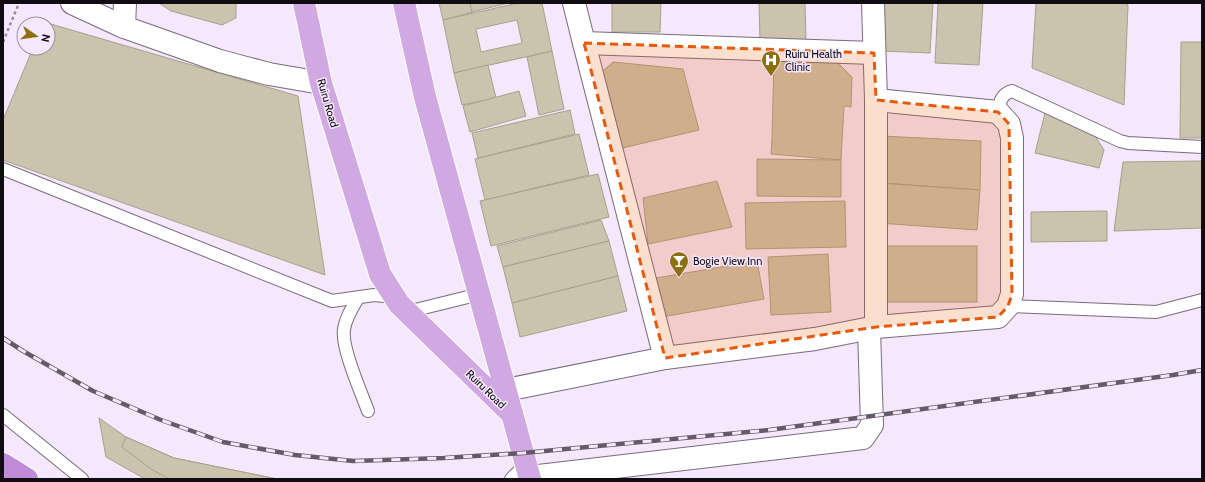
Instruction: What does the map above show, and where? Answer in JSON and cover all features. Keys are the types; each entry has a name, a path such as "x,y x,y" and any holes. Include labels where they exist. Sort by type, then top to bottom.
{"highway":[{"path":"3,464 27,479"}],"main road":[{"name":"Ruiru Road","path":"304,3 321,83 380,274 401,305 513,414"},
{"name":"Ruiru Road","path":"404,3 425,97 513,414"},
{"path":"513,414 524,475"}],"street":[{"path":"72,3 124,27 220,61 269,74 321,83"},
{"path":"124,27 125,3"},
{"path":"574,3 665,358"},
{"path":"524,475 863,438 872,425 876,100 873,3"},
{"path":"584,43 874,53"},
{"path":"506,390 665,358 815,339 872,328 998,317 1008,306 1012,294 1012,138 1009,124 998,112 876,100"}],"lane":[{"path":"998,112 1002,96 1012,90 1120,141 1128,143 1202,147"},
{"path":"3,169 332,301 374,295 401,305 480,294"},
{"path":"358,298 349,313 344,330 346,350 368,411"},
{"path":"1008,306 1156,312 1202,300"},
{"path":"3,415 82,479"}],"path":[{"path":"3,42 18,3"}],"highlighted area":[{"path":"584,43 874,53 876,100 998,112 1009,124 1012,294 1008,306 998,317 876,327 665,358"}],"building":[{"path":"159,3 236,3 236,18 222,25 171,11"},
{"path":"439,3 470,3 473,12 443,20"},
{"path":"470,3 509,3 472,12"},
{"path":"518,3 542,3 552,51 454,73 443,20","holes":["517,20 522,43 481,52 476,29"]},
{"path":"612,3 661,3 660,32 612,32"},
{"path":"759,3 805,3 806,41 760,42"},
{"path":"884,3 933,3 930,53 881,51"},
{"path":"938,3 983,3 979,65 935,63"},
{"path":"1036,3 1124,3 1128,5 1124,105 1032,68"},
{"path":"56,25 298,96 325,275 3,160 3,120 30,56 56,56"},
{"path":"1181,42 1202,42 1202,138 1180,138"},
{"path":"552,51 564,109 539,115 527,57"},
{"path":"774,58 837,62 852,77 851,107 844,106 841,160 771,154"},
{"path":"613,62 683,69 699,130 614,150 596,77"},
{"path":"488,65 496,98 462,105 454,73"},
{"path":"519,91 526,116 470,132 463,106"},
{"path":"570,110 575,134 478,158 472,133"},
{"path":"1055,111 1095,136 1104,150 1099,168 1035,153 1045,113"},
{"path":"579,134 589,175 485,200 475,159"},
{"path":"882,136 981,141 980,190 880,183"},
{"path":"757,159 841,160 841,197 757,196"},
{"path":"1202,161 1202,228 1114,231 1123,162"},
{"path":"598,174 609,217 491,246 480,201"},
{"path":"717,181 732,227 648,244 643,198"},
{"path":"880,183 980,190 977,230 878,223"},
{"path":"845,201 846,247 746,249 745,203"},
{"path":"1107,211 1107,241 1031,242 1031,212"},
{"path":"601,220 609,241 503,267 497,246"},
{"path":"609,241 618,276 512,303 503,267"},
{"path":"882,246 977,246 977,302 882,302"},
{"path":"828,254 831,312 771,315 768,257"},
{"path":"757,261 764,299 662,317 656,278"},
{"path":"618,276 627,311 520,337 512,303"},
{"path":"99,418 126,437 174,458 277,479 145,479 106,457"},
{"path":"126,437 174,458 277,479 169,479 151,469 122,447"}],"railway":[{"path":"3,338 93,391 161,420 223,442 295,455 353,461 444,458 523,453 769,430 1202,370"}],"place":[{"name":"Ruiru Health Clinic","path":"771,77"},
{"name":"Bogie View Inn","path":"679,278"}]}
